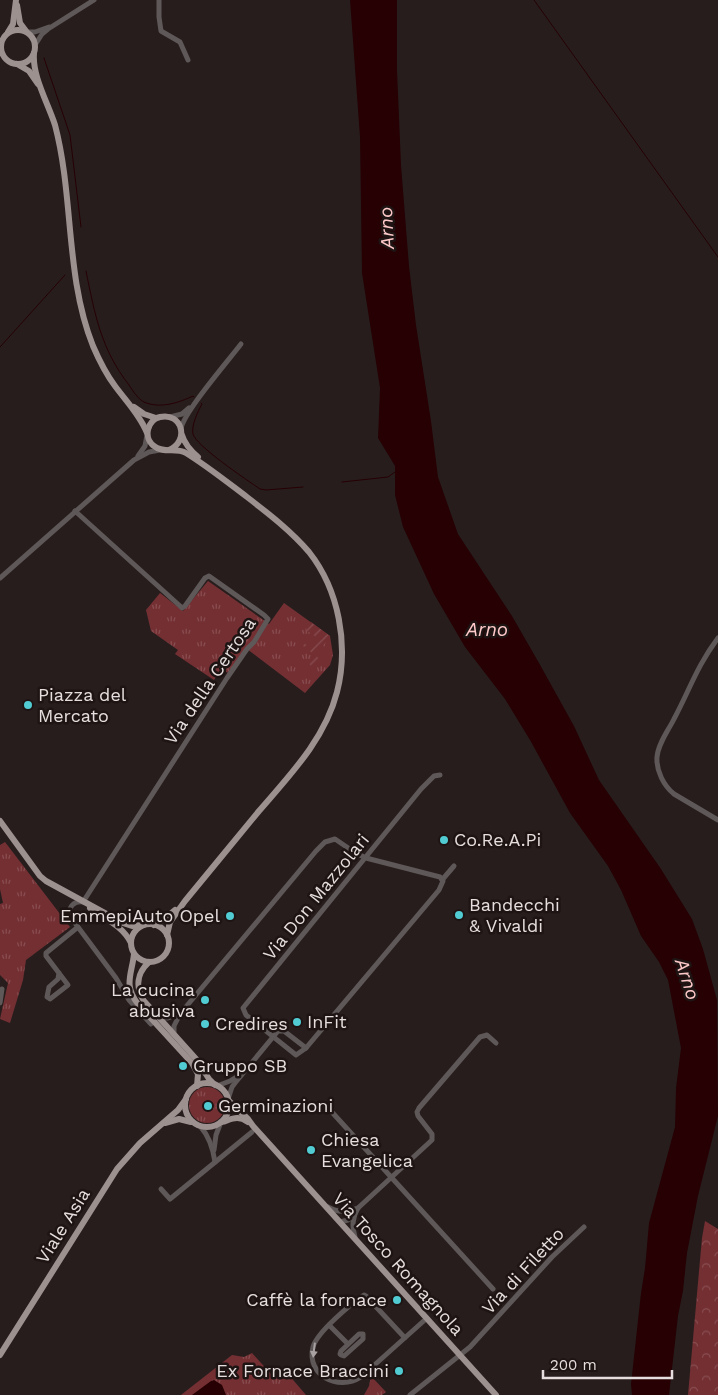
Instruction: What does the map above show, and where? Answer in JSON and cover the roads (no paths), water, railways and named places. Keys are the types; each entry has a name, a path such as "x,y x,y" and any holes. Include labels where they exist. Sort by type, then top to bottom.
{"main road":[{"path":"16,0 20,21 32,36 35,45 34,66 53,119 60,150 78,288 85,323 92,345 111,380 143,424 150,442 154,446 166,450 184,452 212,470"},
{"path":"16,0 13,24 1,44 3,52 11,61 29,71 43,94"},
{"path":"7,34 16,30 27,32"},
{"path":"0,59 21,63 27,61 34,53"},
{"path":"126,400 144,414 156,418"},
{"path":"147,434 150,423 156,418 164,416 176,421 188,448 212,470 278,521 300,542 317,564 328,584 338,616 342,640 341,667 337,692 330,713 312,746 185,901 169,924 166,935"},
{"path":"166,450 178,444 181,431"},
{"path":"0,821 42,878 48,883 130,926 154,925 162,928 168,944 166,953 158,960 149,962 141,960 134,954"},
{"path":"154,925 168,917 185,901"},
{"path":"83,902 122,930 128,937 134,954 129,978 133,997 192,1063 198,1074 197,1086"},
{"path":"131,943 134,932 143,925"},
{"path":"149,962 139,975 138,988 144,1001 198,1060 209,1079 223,1090 228,1100 228,1112 221,1122"},
{"path":"216,1085 206,1083 191,1090 186,1098 185,1110 188,1117 200,1126 211,1127 237,1118 244,1120 252,1129"},
{"name":"Viale Asia","path":"0,1355 109,1180 136,1147 178,1110 186,1098"},
{"name":"Via Tosco Romagnola","path":"228,1100 248,1119 252,1129 326,1206 496,1395"},
{"path":"164,1123 179,1119 193,1122"}],"street":[{"path":"35,45 42,34 94,0"},
{"path":"159,0 161,31 180,42 188,60"},
{"path":"27,32 42,30 54,25"},
{"path":"181,431 184,419 195,403 241,344"},
{"path":"168,417 182,414 195,403"},
{"path":"0,578 134,460 145,446 147,434"},
{"path":"134,460 148,452 166,450"},
{"name":"Via della Certosa","path":"75,511 182,608 204,578 209,576 264,615 268,620 254,642 247,649 83,902"},
{"path":"718,638 699,666 658,750 657,762 658,769 669,790 718,820"},
{"name":"Via Don Mazzolari","path":"273,1036 243,1011 244,1006 421,789 434,776 440,775"},
{"path":"174,1034 174,1026 180,1014 322,845 330,840 335,839 366,858 434,875 442,880"},
{"path":"273,1036 296,1055 306,1048 435,896 442,887 442,880 454,866"},
{"path":"83,902 73,904 69,910 69,915 114,974 132,1005 151,1024"},
{"path":"59,973 58,979 49,987 47,997 49,998 68,985 59,973 46,956 46,953 78,927"},
{"path":"0,1003 2,989"},
{"path":"159,1017 168,1018 180,1014"},
{"path":"228,1100 232,1088 243,1072 278,1031 283,1031 306,1048"},
{"path":"326,1206 336,1211 347,1212 358,1208 432,1141 433,1136 418,1117 418,1110 480,1037 487,1035 496,1043"},
{"path":"216,1085 230,1081 243,1072"},
{"path":"330,1110 494,1289"},
{"path":"215,1162 216,1135 221,1122"},
{"path":"200,1126 207,1135 214,1152"},
{"path":"161,1188 170,1199 252,1129"},
{"path":"356,1239 353,1228 358,1208"},
{"path":"340,1222 347,1212"},
{"path":"340,1222 348,1220 355,1214"},
{"name":"Via di Filetto","path":"410,1395 460,1355 485,1332 552,1257 584,1228"},
{"path":"405,1338 364,1294 329,1325 317,1339 313,1347 314,1363 320,1373 328,1380 346,1383 359,1378 405,1338 428,1318"},
{"path":"329,1325 348,1344"},
{"path":"359,1334 364,1335 363,1339 347,1354 342,1356 340,1352 348,1344 359,1334"}],"water":[{"name":"Arno","path":"350,0 397,0 397,70 401,165 409,266 438,477 458,534 512,616 539,663 574,726 599,780 661,869 692,919 703,949 717,1000 718,1116 698,1196 687,1253 669,1395 632,1395 631,1384 649,1223 675,1127 676,1088 681,1048 668,980 659,962 641,936 621,890 608,866 570,813 505,699 465,647 434,594 403,527 395,495 395,466 378,438 380,388 362,273 360,137"},
{"path":"214,1380 222,1385 226,1395 192,1395 211,1381"}],"waterway":[{"path":"534,0 718,257"},
{"path":"44,58 70,135 81,227"},
{"path":"86,271 96,317 105,345 119,372 138,397 144,402 156,405 175,403 194,397"},
{"path":"0,347 65,275"},
{"path":"201,403 194,423 193,434 212,454 260,489 303,487"},
{"path":"342,482 388,477 395,472"}],"place":[{"name":"Piazza del Mercato","path":"28,705"},
{"name":"Co.Re.A.Pi","path":"444,840"},
{"name":"Bandecchi & Vivaldi","path":"459,915"},
{"name":"EmmepiAuto Opel","path":"230,916"},
{"name":"La cucina abusiva","path":"205,1000"},
{"name":"InFit","path":"297,1022"},
{"name":"Credires","path":"205,1024"},
{"name":"Gruppo SB","path":"183,1066"},
{"name":"Germinazioni","path":"208,1106"},
{"name":"Chiesa Evangelica","path":"311,1150"},
{"name":"Caffè la fornace","path":"397,1300"},
{"name":"Ex Fornace Braccini","path":"399,1371"}]}
